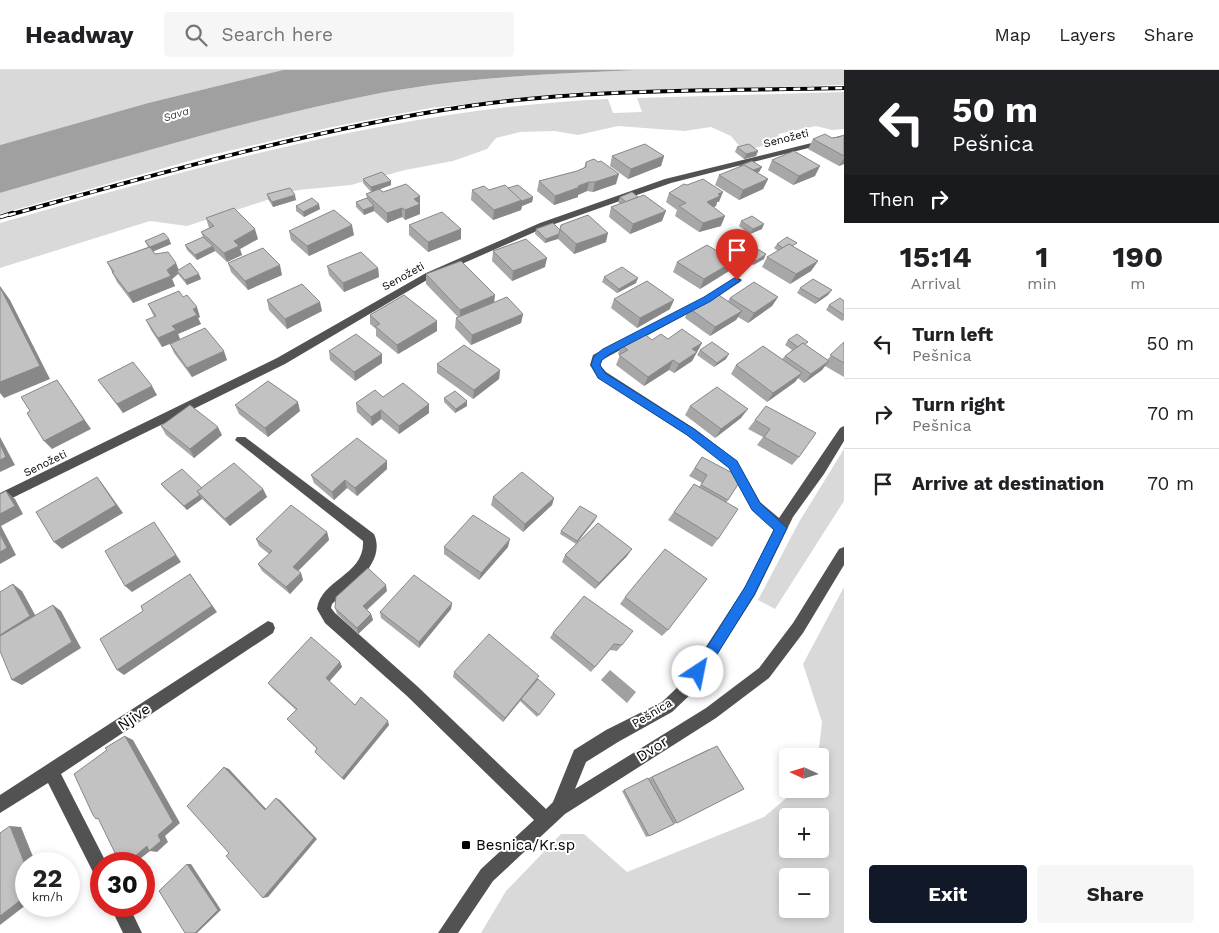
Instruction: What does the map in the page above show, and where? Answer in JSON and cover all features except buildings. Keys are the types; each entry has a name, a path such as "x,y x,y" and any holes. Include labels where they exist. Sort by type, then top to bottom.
{"street":[{"name":"Senožeti","path":"0,499 281,360 429,275 543,225 668,181 844,137"},
{"path":"737,280 708,299 607,352 598,358 595,365 602,375 691,432 733,464 756,506 781,528"},
{"name":"Pešnica","path":"559,808 580,756 612,736 667,707 688,687 750,591 788,513 820,470 844,431"},
{"path":"241,440 369,538 370,552 363,566 325,601 324,609 330,618 412,691 545,819"},
{"name":"Dvor","path":"447,933 487,876 545,819 559,808 711,713 764,673 798,628 844,553"},
{"name":"Njive","path":"0,805 268,628"},
{"path":"51,772 92,852"},
{"path":"125,917 133,933"}],"shaded area":[{"path":"0,70 283,70 148,103 0,145"},
{"path":"638,70 844,70 844,85 571,93 430,108 332,127 211,155 0,214 0,193 189,139 333,103 444,83"},
{"path":"844,92 844,129 832,130 816,126 778,134 781,141 747,150 740,147 731,136 711,127 684,131 618,126 578,135 555,131 520,132 496,138 487,149 453,161 405,170 351,185 298,190 187,226 150,221 0,268 0,223 149,181 301,143 377,127 454,114 608,99 613,113 642,112 637,98"},
{"path":"844,449 844,501 775,609 758,600 799,522"},
{"path":"844,587 844,933 481,933 506,891 561,834 584,834 627,872 764,817 786,798 829,798 829,748 819,748 822,722 803,664"}],"water":[{"name":"Sava","path":"283,70 638,70 477,80 381,93 237,126 0,193 0,145 148,103"},
{"path":"610,670 636,692 627,703 601,680"}],"railway":[{"path":"9,215 238,153 353,127 469,106 516,100 609,93 844,88"},
{"path":"0,217 13,213"}],"place":[{"name":"Besnica/Kr.sp","path":"466,845"}],"route":[{"path":"698,672 750,591 781,528 756,506 733,464 691,432 602,375 595,365 598,358 607,352 708,299 737,280"}]}
